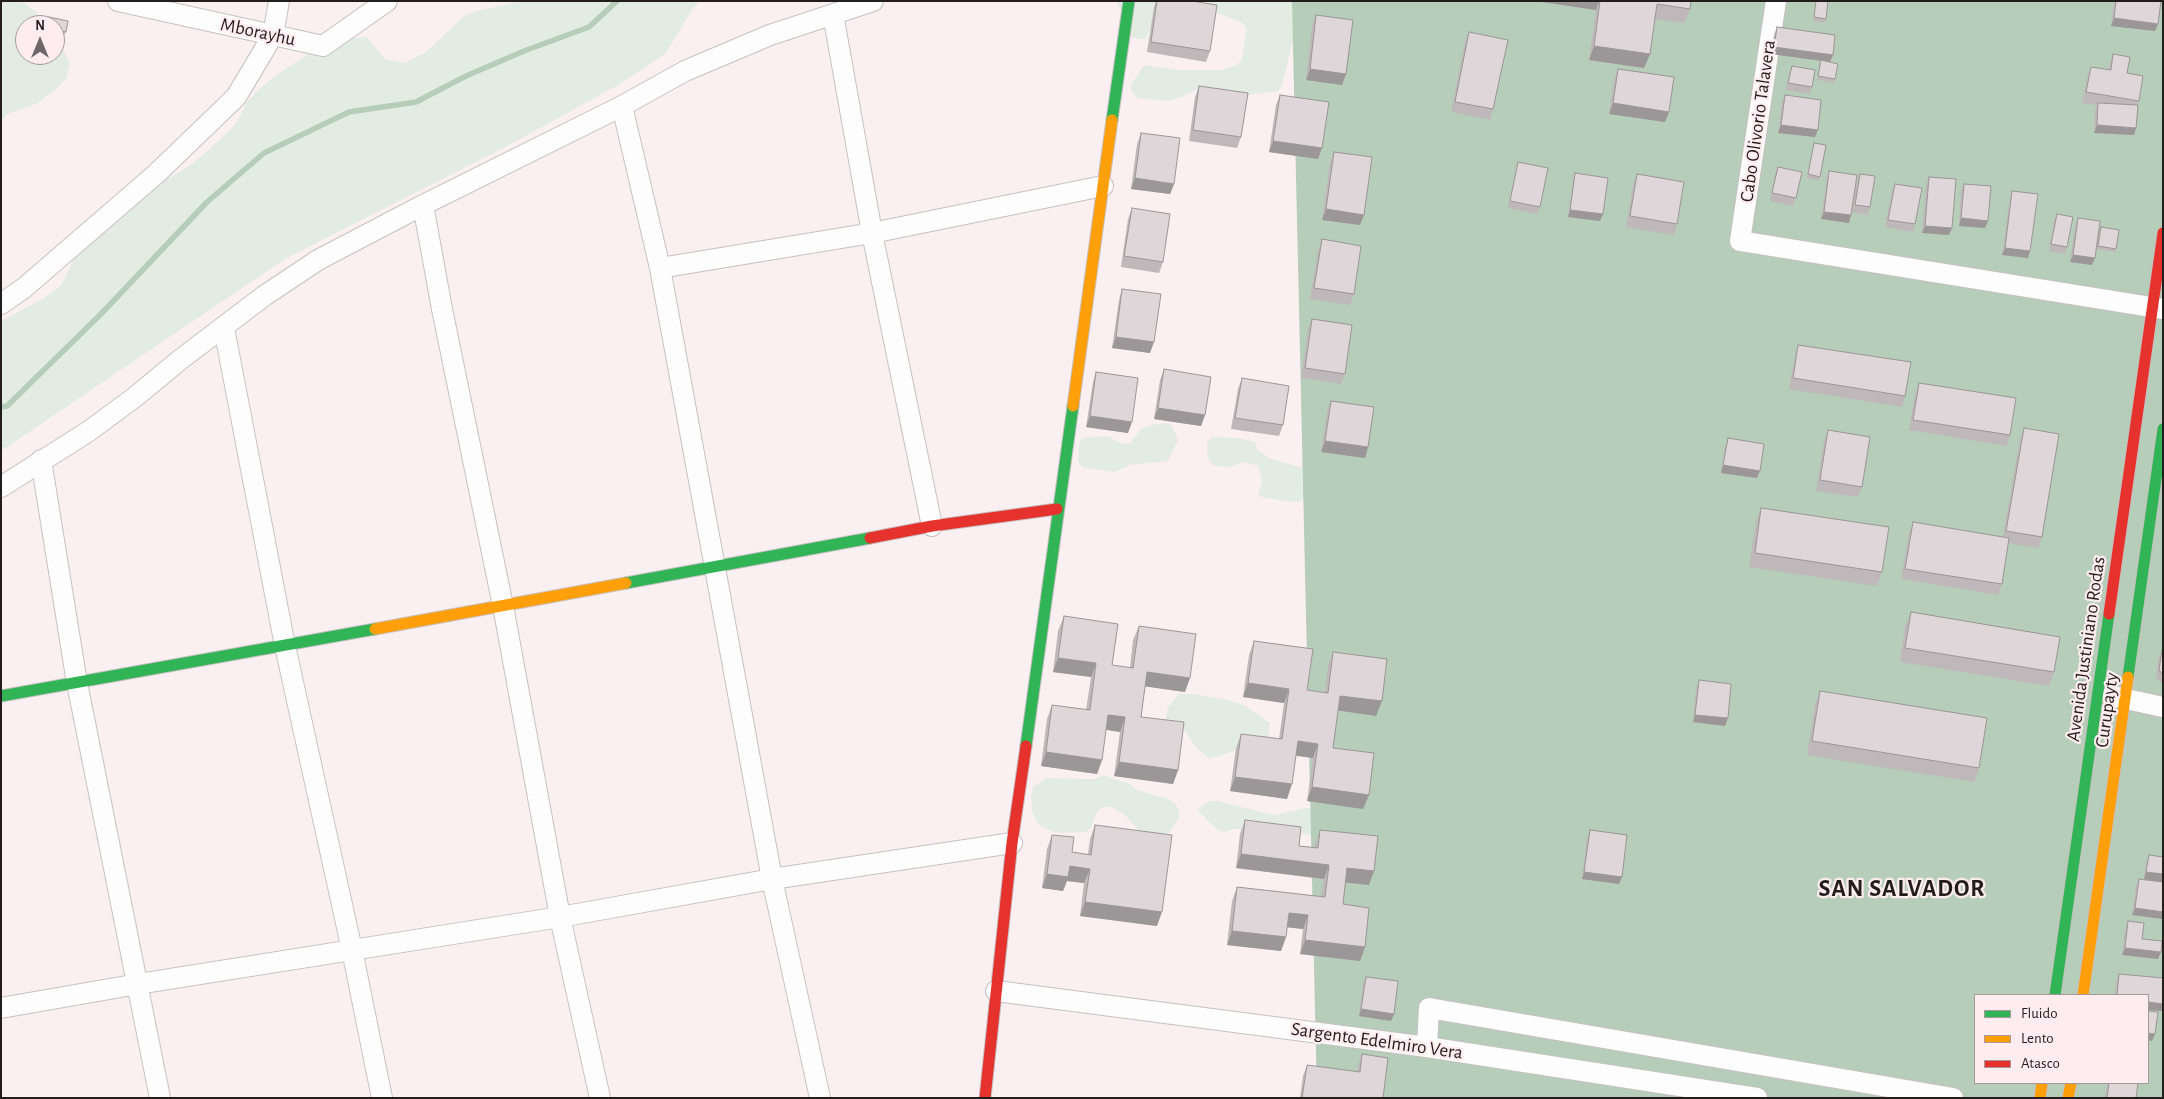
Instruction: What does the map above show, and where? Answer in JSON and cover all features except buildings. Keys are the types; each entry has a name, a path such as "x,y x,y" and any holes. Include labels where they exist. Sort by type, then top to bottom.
{"street":[{"name":"Mborayhu","path":"118,1 323,46 387,1"},
{"path":"1,304 24,288 156,174 236,96 273,35 279,1"},
{"path":"1,487 112,414 264,296 318,260 423,205 622,106 685,71 770,35 873,1"},
{"path":"985,1098 1012,843 1129,1"},
{"name":"Cabo Olivorio Talavera","path":"1776,1 1740,241 2157,308"},
{"path":"833,14 872,233 932,526"},
{"path":"622,106 660,268 716,565 772,879 820,1098"},
{"path":"660,268 872,233 1103,186"},
{"path":"423,205 442,309 503,606 560,917 600,1098"},
{"path":"2157,308 2163,233"},
{"name":"Avenida Justiniano Rodas","path":"2054,994 2157,308"},
{"path":"224,328 285,646 352,950 382,1098"},
{"name":"Curupayty","path":"2083,994 2163,429"},
{"path":"41,460 77,683 160,1098"},
{"path":"1,696 285,646 932,526 1057,509"},
{"path":"2098,693 2163,707"},
{"path":"1,1008 138,984 560,917 772,879 1012,843"},
{"name":"Sargento Edelmiro Vera","path":"996,991 1427,1046 1757,1098"},
{"name":"Sargento Edelmiro Vera","path":"1427,1046 1430,1008 1953,1098"},
{"path":"2040,1098 2042,1084"},
{"path":"2068,1098 2071,1084"}],"shaded area":[{"path":"1,1 24,3 38,13 37,15 15,15 15,65 65,65 65,53 70,63 66,79 55,90 36,104 7,114 1,122"},
{"path":"523,1 700,1 693,8 665,54 620,84 515,142 285,259 1,451 1,321 44,298 61,286 78,250 156,186 192,164 205,153 231,129 240,117 247,102 256,92 276,75 310,53 352,38 367,37 385,59 403,63 425,53 464,16 476,11"},
{"path":"1117,1 1296,1 1300,31 1292,45 1282,85 1278,91 1240,96 1210,90 1195,90 1182,97 1168,101 1138,98 1132,92 1131,85 1144,65 1177,70 1222,70 1237,65 1242,59 1247,28 1242,23 1220,14 1205,11 1155,16 1146,39 1138,39 1131,37"},
{"path":"1292,1 2163,1 2163,1098 1317,1098"},
{"path":"1164,423 1172,425 1178,440 1168,461 1129,465 1115,472 1084,468 1078,462 1079,446 1082,438 1108,436 1122,444 1130,443 1140,430 1147,426"},
{"path":"1212,437 1239,438 1255,442 1258,450 1271,459 1304,468 1312,493 1299,502 1258,496 1262,481 1258,466 1244,462 1230,467 1214,466 1209,460 1207,452 1207,443"},
{"path":"1179,694 1194,694 1244,705 1270,723 1268,740 1209,759 1193,744 1184,729 1165,722 1168,707"},
{"path":"1103,775 1130,784 1137,790 1168,799 1175,803 1179,811 1179,818 1170,832 1163,836 1140,832 1125,815 1111,807 1103,807 1097,812 1091,827 1086,832 1053,832 1038,824 1032,811 1031,795 1034,786 1047,778 1096,779"},
{"path":"1209,801 1217,801 1274,815 1305,808 1321,808 1325,836 1283,830 1233,829 1225,832 1218,830 1197,810"}],"waterway":[{"path":"1,407 7,406 101,314 207,202 264,153 349,112 416,102 466,76 524,51 589,27 617,1"}],"traffic: fast":[{"path":"1112,120 1129,1"},
{"path":"1026,746 1073,406"},
{"path":"2128,677 2163,429"},
{"path":"626,583 870,538"},
{"path":"2055,994 2109,614"},
{"path":"1,696 375,629"}],"traffic: slow":[{"path":"1073,406 1112,120"},
{"path":"375,629 626,583"},
{"path":"2083,994 2128,677"},
{"path":"2040,1098 2042,1084"},
{"path":"2068,1098 2071,1084"}],"traffic: jam":[{"path":"2109,614 2163,233"},
{"path":"870,538 932,526 1057,509"},
{"path":"985,1098 1012,843 1026,746"}],"district":[{"name":"SAN SALVADOR","path":"1902,889"}]}
